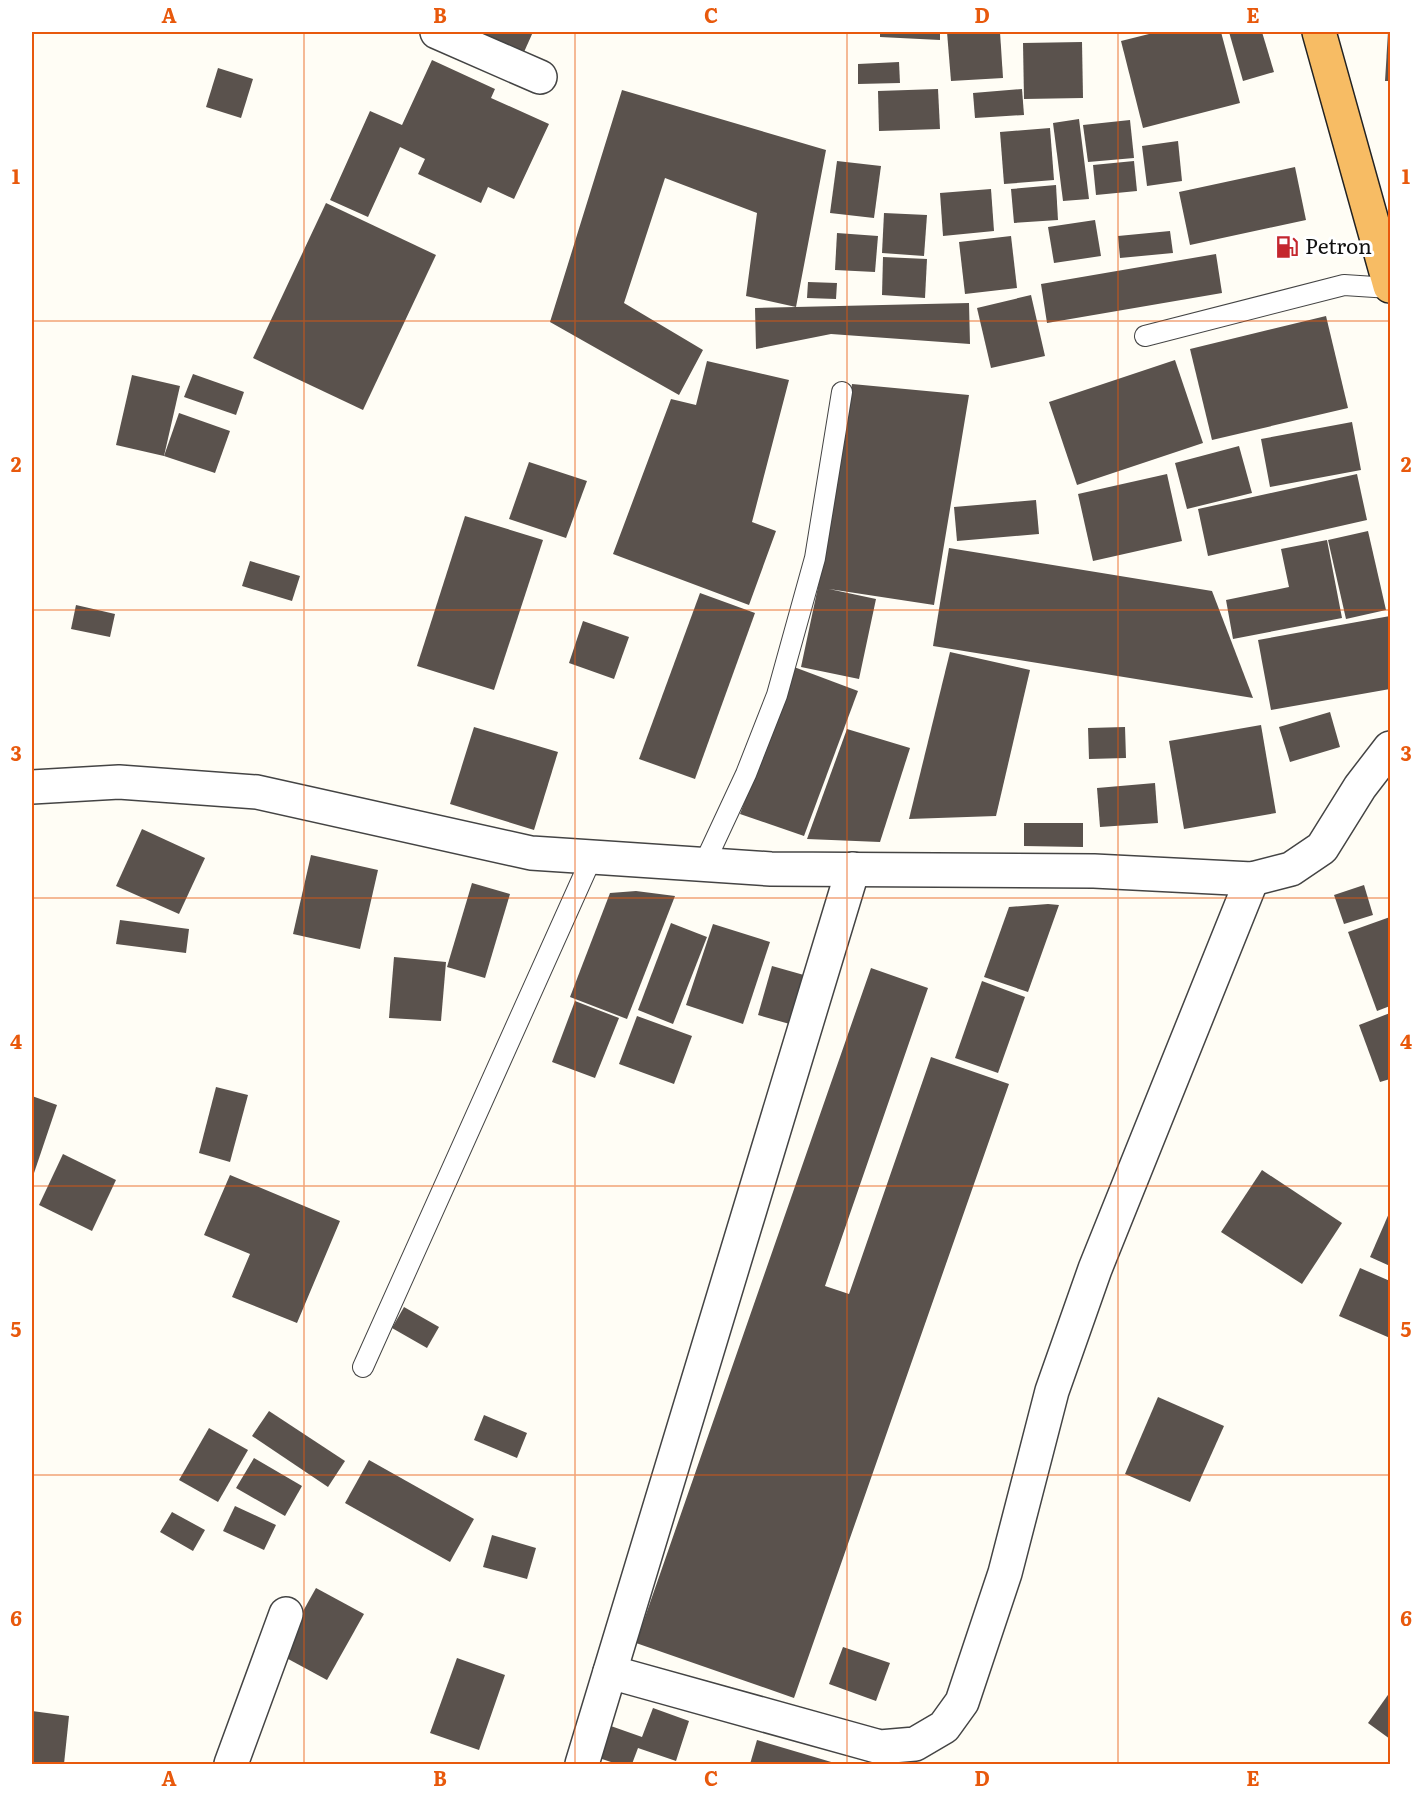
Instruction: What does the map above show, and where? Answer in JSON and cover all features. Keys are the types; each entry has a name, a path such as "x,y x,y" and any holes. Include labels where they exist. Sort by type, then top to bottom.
{"highway":[{"path":"1319,32 1390,287"}],"street":[{"path":"436,32 540,77"},
{"path":"32,787 119,782 257,792 531,853 771,868 1094,871 1252,879 1292,869 1322,848 1360,787 1390,748"},
{"path":"582,1764 853,869"},
{"path":"610,1672 880,1747 915,1744 944,1727 962,1702 1005,1573 1052,1391 1095,1269 1252,879"},
{"path":"231,1764 286,1614"}],"lane":[{"path":"1145,336 1344,285 1390,287"},
{"path":"704,864 746,774 777,695 815,558 842,392"},
{"path":"363,1367 592,857"}],"building":[{"path":"484,32 533,32 524,52 483,35"},
{"path":"880,32 940,32 940,40 880,37"},
{"path":"947,32 1000,32 1003,78 951,81"},
{"path":"1157,32 1221,32 1240,103 1143,128 1121,41"},
{"path":"1229,32 1262,32 1274,72 1243,81"},
{"path":"1388,32 1390,32 1390,81 1385,81"},
{"path":"1082,42 1083,98 1024,99 1023,43"},
{"path":"432,60 495,89 491,98 549,124 514,199 488,187 481,203 418,174 425,159 400,147 368,217 330,200 370,111 402,125"},
{"path":"899,62 900,83 858,84 858,64"},
{"path":"218,68 253,79 241,118 206,107"},
{"path":"938,89 940,129 879,131 878,91"},
{"path":"1022,89 1024,115 975,118 973,93"},
{"path":"622,90 826,150 796,307 746,296 757,213 665,178 624,303 703,350 679,395 550,322"},
{"path":"1079,119 1089,199 1063,201 1053,123"},
{"path":"1130,120 1134,158 1088,162 1083,125"},
{"path":"1050,128 1054,180 1004,184 1000,132"},
{"path":"1178,141 1182,181 1147,186 1142,146"},
{"path":"837,161 881,166 874,218 830,213"},
{"path":"1134,161 1137,191 1096,195 1093,165"},
{"path":"1295,167 1306,220 1190,245 1179,192"},
{"path":"1056,185 1058,220 1014,223 1011,189"},
{"path":"991,189 994,231 943,236 940,193"},
{"path":"326,203 436,255 363,410 253,358"},
{"path":"884,213 927,215 924,256 882,253"},
{"path":"1095,220 1101,256 1054,263 1048,227"},
{"path":"1170,231 1173,253 1120,258 1118,236"},
{"path":"837,233 878,236 875,272 835,270"},
{"path":"1011,236 1017,288 965,294 959,242"},
{"path":"1216,254 1222,293 1047,323 1041,284"},
{"path":"883,257 927,259 925,298 882,295"},
{"path":"808,282 837,283 836,299 807,298"},
{"path":"1031,295 1045,356 991,368 977,308"},
{"path":"969,303 970,344 831,334 756,349 755,308"},
{"path":"1326,316 1348,408 1212,440 1190,349"},
{"path":"1175,360 1203,443 1077,485 1049,402"},
{"path":"707,361 789,380 752,522 776,531 749,605 613,554 671,399 696,405"},
{"path":"193,374 244,392 236,415 184,397"},
{"path":"132,375 180,386 164,456 116,445"},
{"path":"852,384 969,395 934,605 829,589 876,599 859,679 801,667 818,587"},
{"path":"179,413 230,431 215,473 164,456"},
{"path":"1352,422 1361,470 1270,487 1261,439"},
{"path":"1239,446 1252,493 1187,509 1175,463"},
{"path":"529,462 587,481 566,538 509,519"},
{"path":"1167,474 1182,541 1093,561 1078,494"},
{"path":"1357,474 1367,520 1208,556 1198,509"},
{"path":"1036,500 1039,534 957,541 954,507"},
{"path":"465,516 543,540 494,690 417,666"},
{"path":"1368,531 1386,610 1346,619 1328,540"},
{"path":"1327,540 1342,618 1233,639 1226,600 1289,587 1281,549"},
{"path":"949,548 1212,591 1253,698 933,646"},
{"path":"250,561 300,576 292,601 242,586"},
{"path":"700,593 755,613 695,779 639,759"},
{"path":"76,605 115,614 110,637 71,629"},
{"path":"1390,616 1390,689 1271,710 1258,640"},
{"path":"583,621 629,637 614,679 569,663"},
{"path":"950,652 1030,670 996,816 909,819"},
{"path":"794,667 858,691 804,836 740,814"},
{"path":"1330,712 1340,747 1290,762 1279,727"},
{"path":"1261,725 1276,813 1184,829 1169,741"},
{"path":"474,727 558,752 534,830 450,804"},
{"path":"1125,727 1126,758 1089,759 1088,728"},
{"path":"847,729 910,748 880,842 807,839"},
{"path":"1155,783 1158,823 1100,827 1097,788"},
{"path":"1024,823 1083,823 1083,847 1024,846"},
{"path":"142,829 205,858 179,914 116,886"},
{"path":"311,855 378,870 360,949 293,934"},
{"path":"472,883 510,894 485,978 447,967"},
{"path":"1364,885 1373,915 1344,924 1334,895"},
{"path":"636,891 675,896 627,1019 570,997 610,893"},
{"path":"1059,905 1028,992 984,977 1009,907"},
{"path":"1390,917 1390,1006 1377,1011 1348,932"},
{"path":"120,920 189,929 186,953 116,944"},
{"path":"671,923 707,937 673,1024 638,1010"},
{"path":"713,924 770,942 743,1024 686,1005"},
{"path":"394,957 446,962 441,1021 389,1018"},
{"path":"772,966 818,979 804,1028 758,1015"},
{"path":"871,968 928,988 825,1286 849,1294 931,1057 1009,1084 794,1698 636,1643"},
{"path":"982,981 1025,997 998,1073 955,1058"},
{"path":"575,1001 619,1018 595,1078 552,1062"},
{"path":"1390,1013 1390,1079 1380,1082 1359,1025"},
{"path":"637,1016 692,1036 674,1084 619,1064"},
{"path":"216,1087 248,1095 230,1162 199,1153"},
{"path":"32,1096 57,1105 32,1179"},
{"path":"63,1154 116,1180 92,1231 39,1205"},
{"path":"1262,1170 1342,1223 1302,1284 1221,1232"},
{"path":"230,1175 340,1221 297,1323 232,1297 250,1254 204,1235"},
{"path":"1390,1211 1390,1266 1370,1257"},
{"path":"1360,1268 1390,1281 1390,1338 1339,1316"},
{"path":"404,1307 439,1327 427,1348 392,1328"},
{"path":"1158,1397 1224,1426 1190,1502 1125,1474"},
{"path":"269,1411 345,1461 328,1487 252,1436"},
{"path":"484,1415 527,1433 517,1458 474,1440"},
{"path":"209,1428 248,1450 218,1502 179,1480"},
{"path":"254,1458 302,1486 285,1516 236,1488"},
{"path":"369,1460 474,1519 450,1562 345,1503"},
{"path":"235,1506 276,1525 264,1550 223,1531"},
{"path":"172,1512 205,1530 193,1551 160,1532"},
{"path":"492,1535 536,1548 527,1579 483,1567"},
{"path":"316,1588 364,1614 327,1680 279,1654"},
{"path":"843,1647 890,1663 876,1701 829,1684"},
{"path":"457,1658 505,1675 479,1750 430,1733"},
{"path":"1390,1692 1390,1739 1368,1723"},
{"path":"653,1708 689,1721 676,1761 638,1748 632,1764 617,1764 596,1757 608,1725 642,1737"},
{"path":"32,1711 69,1716 64,1764 32,1762"},
{"path":"757,1740 838,1764 750,1764"}],"place":[{"name":"Petron","path":"1287,247"}]}
